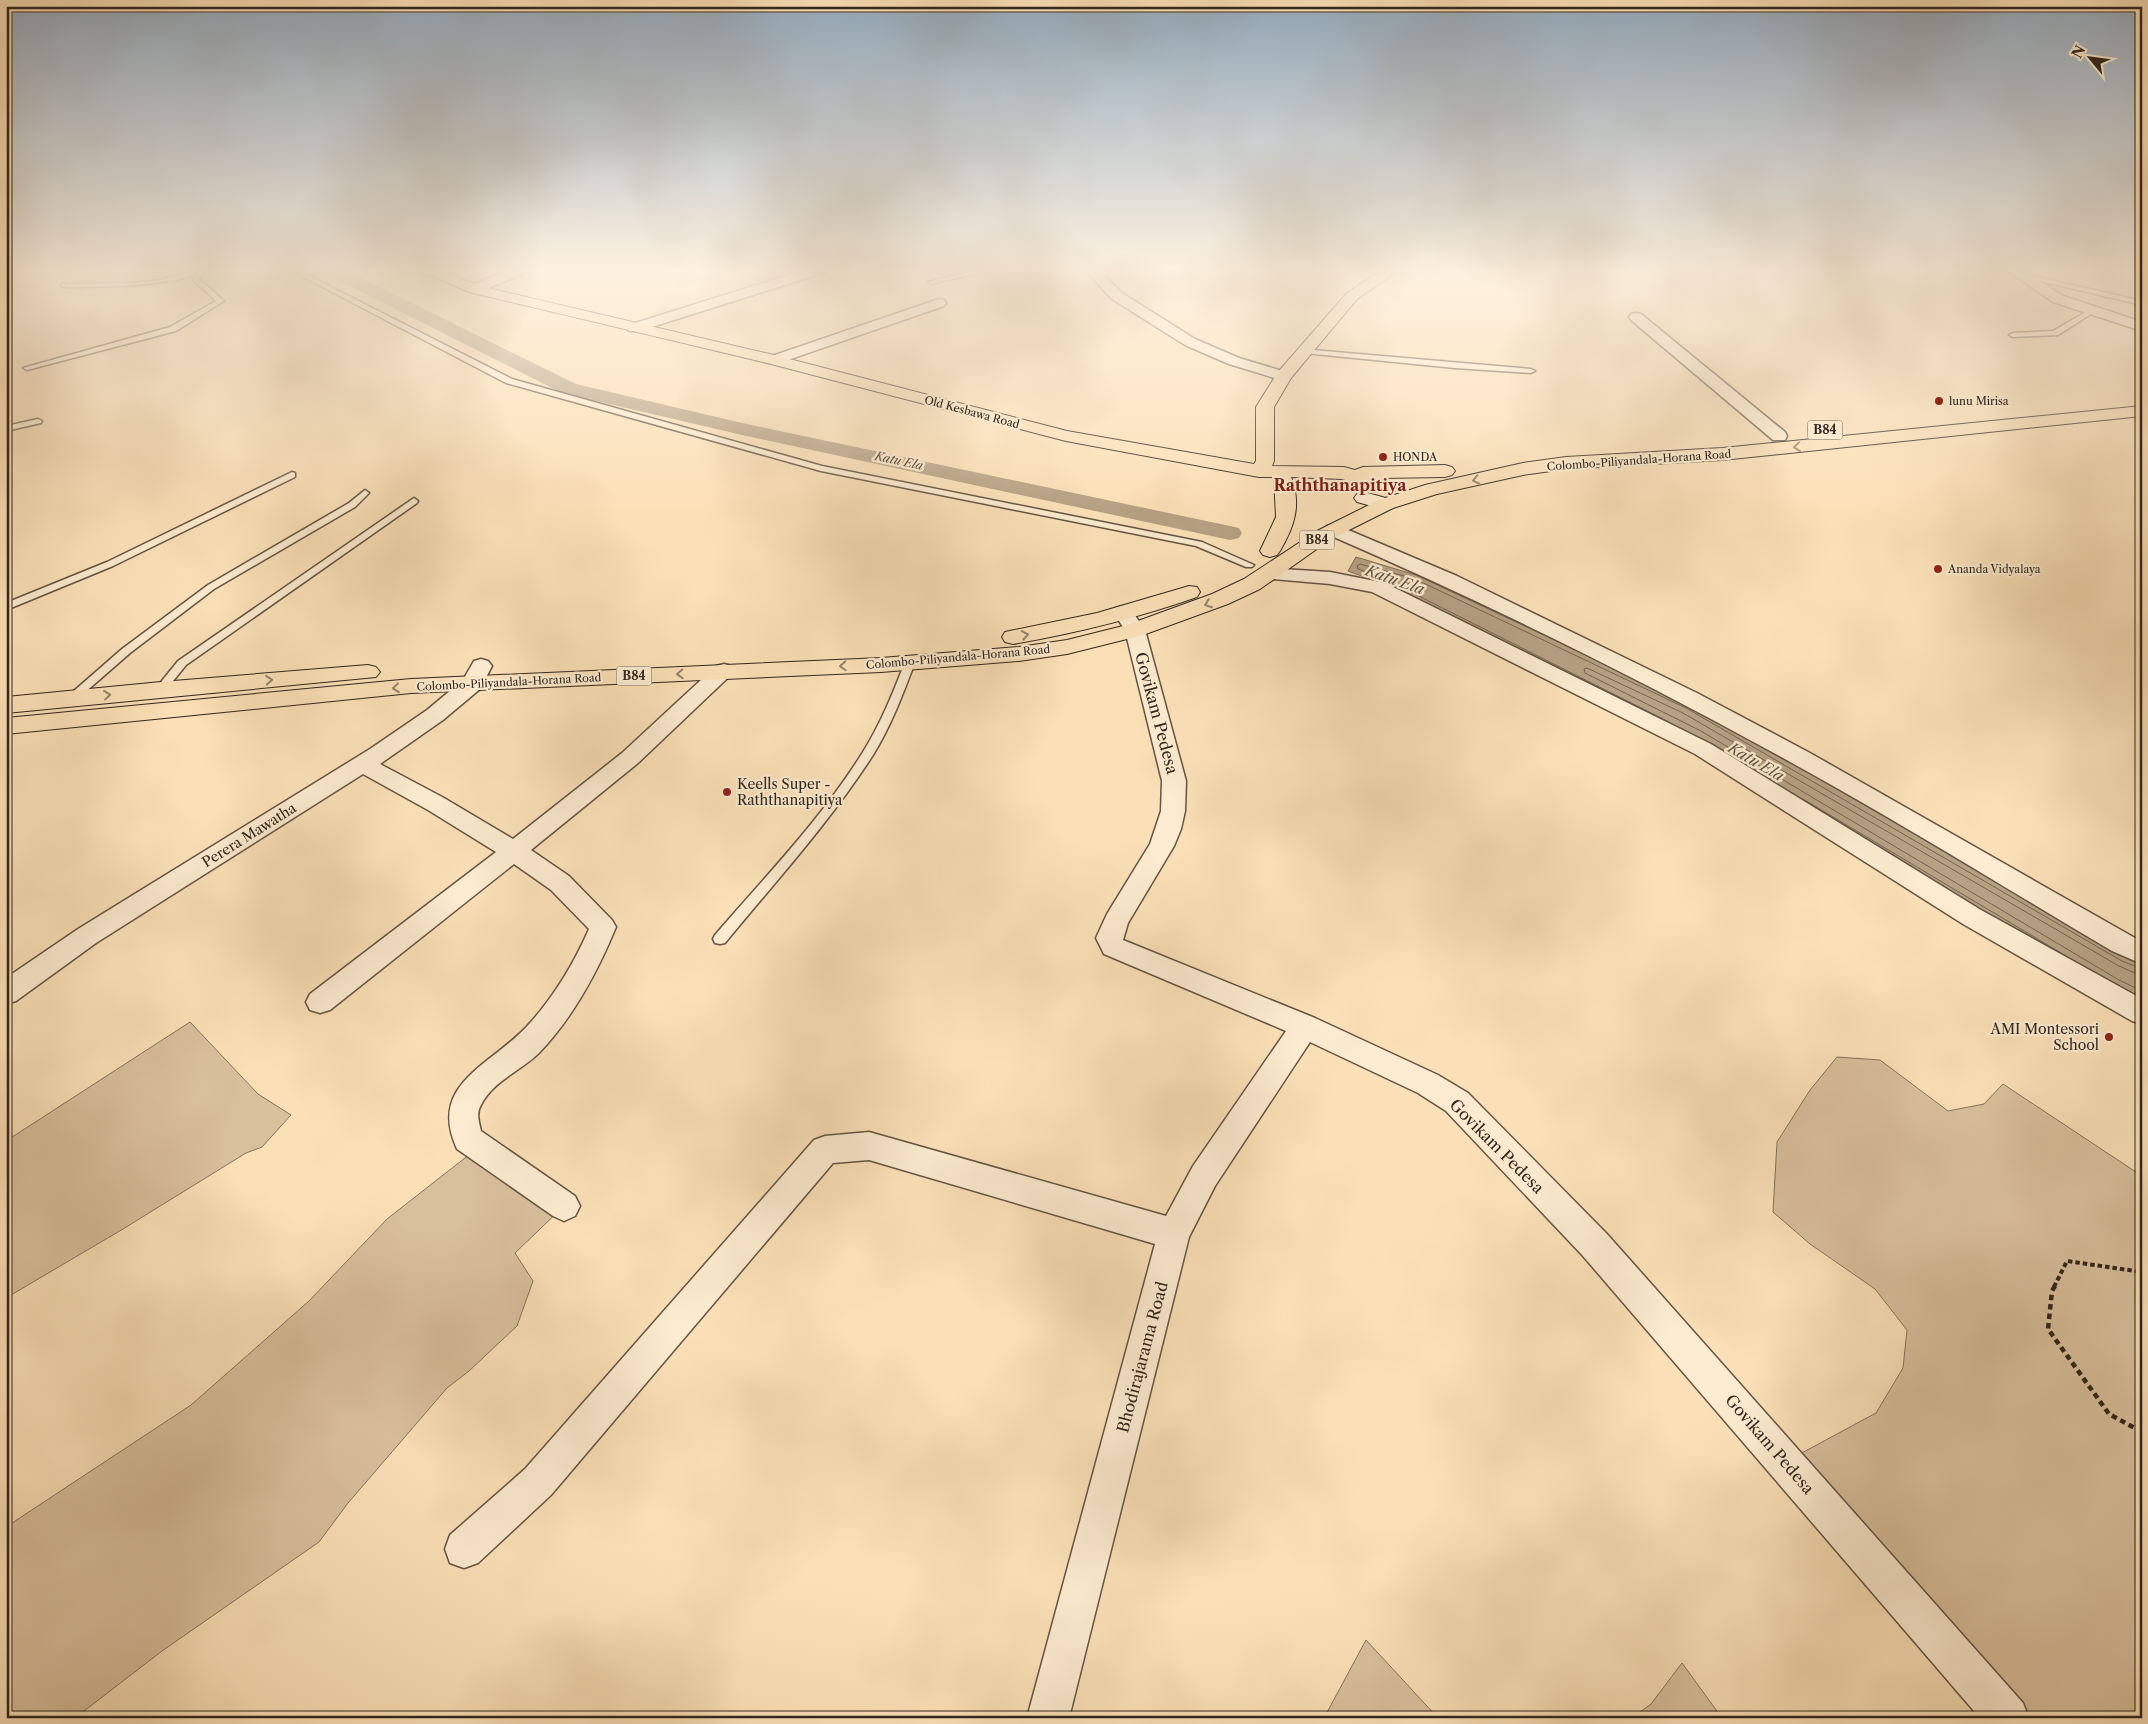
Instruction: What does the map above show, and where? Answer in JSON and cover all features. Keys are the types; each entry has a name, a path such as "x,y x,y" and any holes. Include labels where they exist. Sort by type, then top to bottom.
{"main road":[{"name":"Old Kesbawa Road","path":"728,349 1066,436 1387,496 1407,497"},
{"path":"1259,471 1266,462 1265,406 1284,376 1304,351"},
{"name":"Colombo-Piliyandala-Horana Road","path":"1258,570 1334,530 1387,496 1445,471 1507,456 1779,436 1872,425 2142,399"},
{"name":"Colombo-Piliyandala-Horana Road","path":"1407,497 1432,489 1523,469 1566,464 1722,454 2142,412"},
{"path":"1872,425 1888,436"},
{"name":"Old Kesbawa Road","path":"1259,471 1282,479 1387,496"},
{"path":"1348,489 1445,471"},
{"path":"1270,551 1285,525 1288,512 1282,479"},
{"name":"Colombo-Piliyandala-Horana Road","path":"6,726 411,686 476,675 943,643 1014,637 1059,628 1129,621 1220,600 1238,592 1258,570 1270,551 1307,527 1348,489"},
{"name":"Colombo-Piliyandala-Horana Road","path":"6,705 161,689 420,668 476,675 724,672 910,662 1029,653 1068,647 1129,621"}],"street":[{"path":"774,360 805,349"},
{"path":"1207,349 1234,361 1284,376"},
{"path":"1675,349 1779,436"},
{"path":"1334,530 1450,580 1689,698 1802,758 2112,939 2142,954"},
{"path":"1258,570 1330,578 1378,587 1686,740 1972,917 2142,1013"},
{"name":"Govikam Pedesa","path":"1129,621 1174,781 1173,811 1169,829 1162,846 1116,921 1109,938 1113,947 1305,1026 1428,1084 1457,1102 1595,1245 2008,1718"},
{"path":"320,1002 630,758 724,672"},
{"name":"Perera Mawatha","path":"6,992 88,936 362,764 434,715 476,675"},
{"path":"362,764 436,804 514,851 560,883 603,927 595,948 556,1013 527,1046 476,1086 463,1110 468,1139 564,1206"},
{"name":"Bhodirajarama Road","path":"1048,1718 1174,1234 1204,1176 1305,1026"},
{"path":"464,1549 538,1482 825,1150 869,1146 1174,1234"}],"lane":[{"path":"27,368 96,349"},
{"path":"447,349 508,381 821,468 1199,544 1258,570"},
{"path":"1304,351 1455,366 1531,371"},
{"path":"6,429 38,421"},
{"path":"6,607 110,564 292,475"},
{"path":"71,699 126,651 211,588 352,505 365,493"},
{"path":"161,689 182,663 414,501"},
{"path":"720,939 829,809 868,753 891,711 910,662"}],"path":[{"path":"2142,1272 2067,1261 2052,1291 2048,1329 2109,1414 2142,1432"}],"shaded area":[{"path":"190,1022 258,1094 291,1115 262,1147 246,1153 6,1298 6,1141"},
{"path":"1837,1057 1880,1060 1948,1111 1984,1104 2003,1084 2142,1176 2142,1718 2008,1718 1785,1462 1876,1413 1903,1368 1907,1330 1875,1289 1810,1244 1773,1212 1777,1142 1810,1090"},
{"path":"479,1147 564,1206 515,1253 533,1281 517,1326 469,1371 447,1388 348,1503 319,1542 162,1651 75,1718 6,1718 6,1527 191,1405 309,1301 387,1219"},
{"path":"1366,1640 1438,1718 1324,1718"},
{"path":"1682,1663 1722,1718 1632,1718 1651,1704"}],"water":[{"path":"1356,557 1416,575 1688,703 2142,965 2142,1004 2113,990 1695,740 1384,584 1348,571"}],"waterway":[{"name":"Katu Ela","path":"490,349 569,389 742,429 1230,533"}],"place":[{"name":"lunu Mirisa","path":"1939,401"},
{"name":"HONDA","path":"1383,457"},
{"name":"Ananda Vidyalaya","path":"1938,569"},
{"name":"Keells Super - Raththanapitiya","path":"727,792"},
{"name":"AMI Montessori School","path":"2109,1037"}],"district":[{"name":"Raththanapitiya","path":"1340,485"}]}
